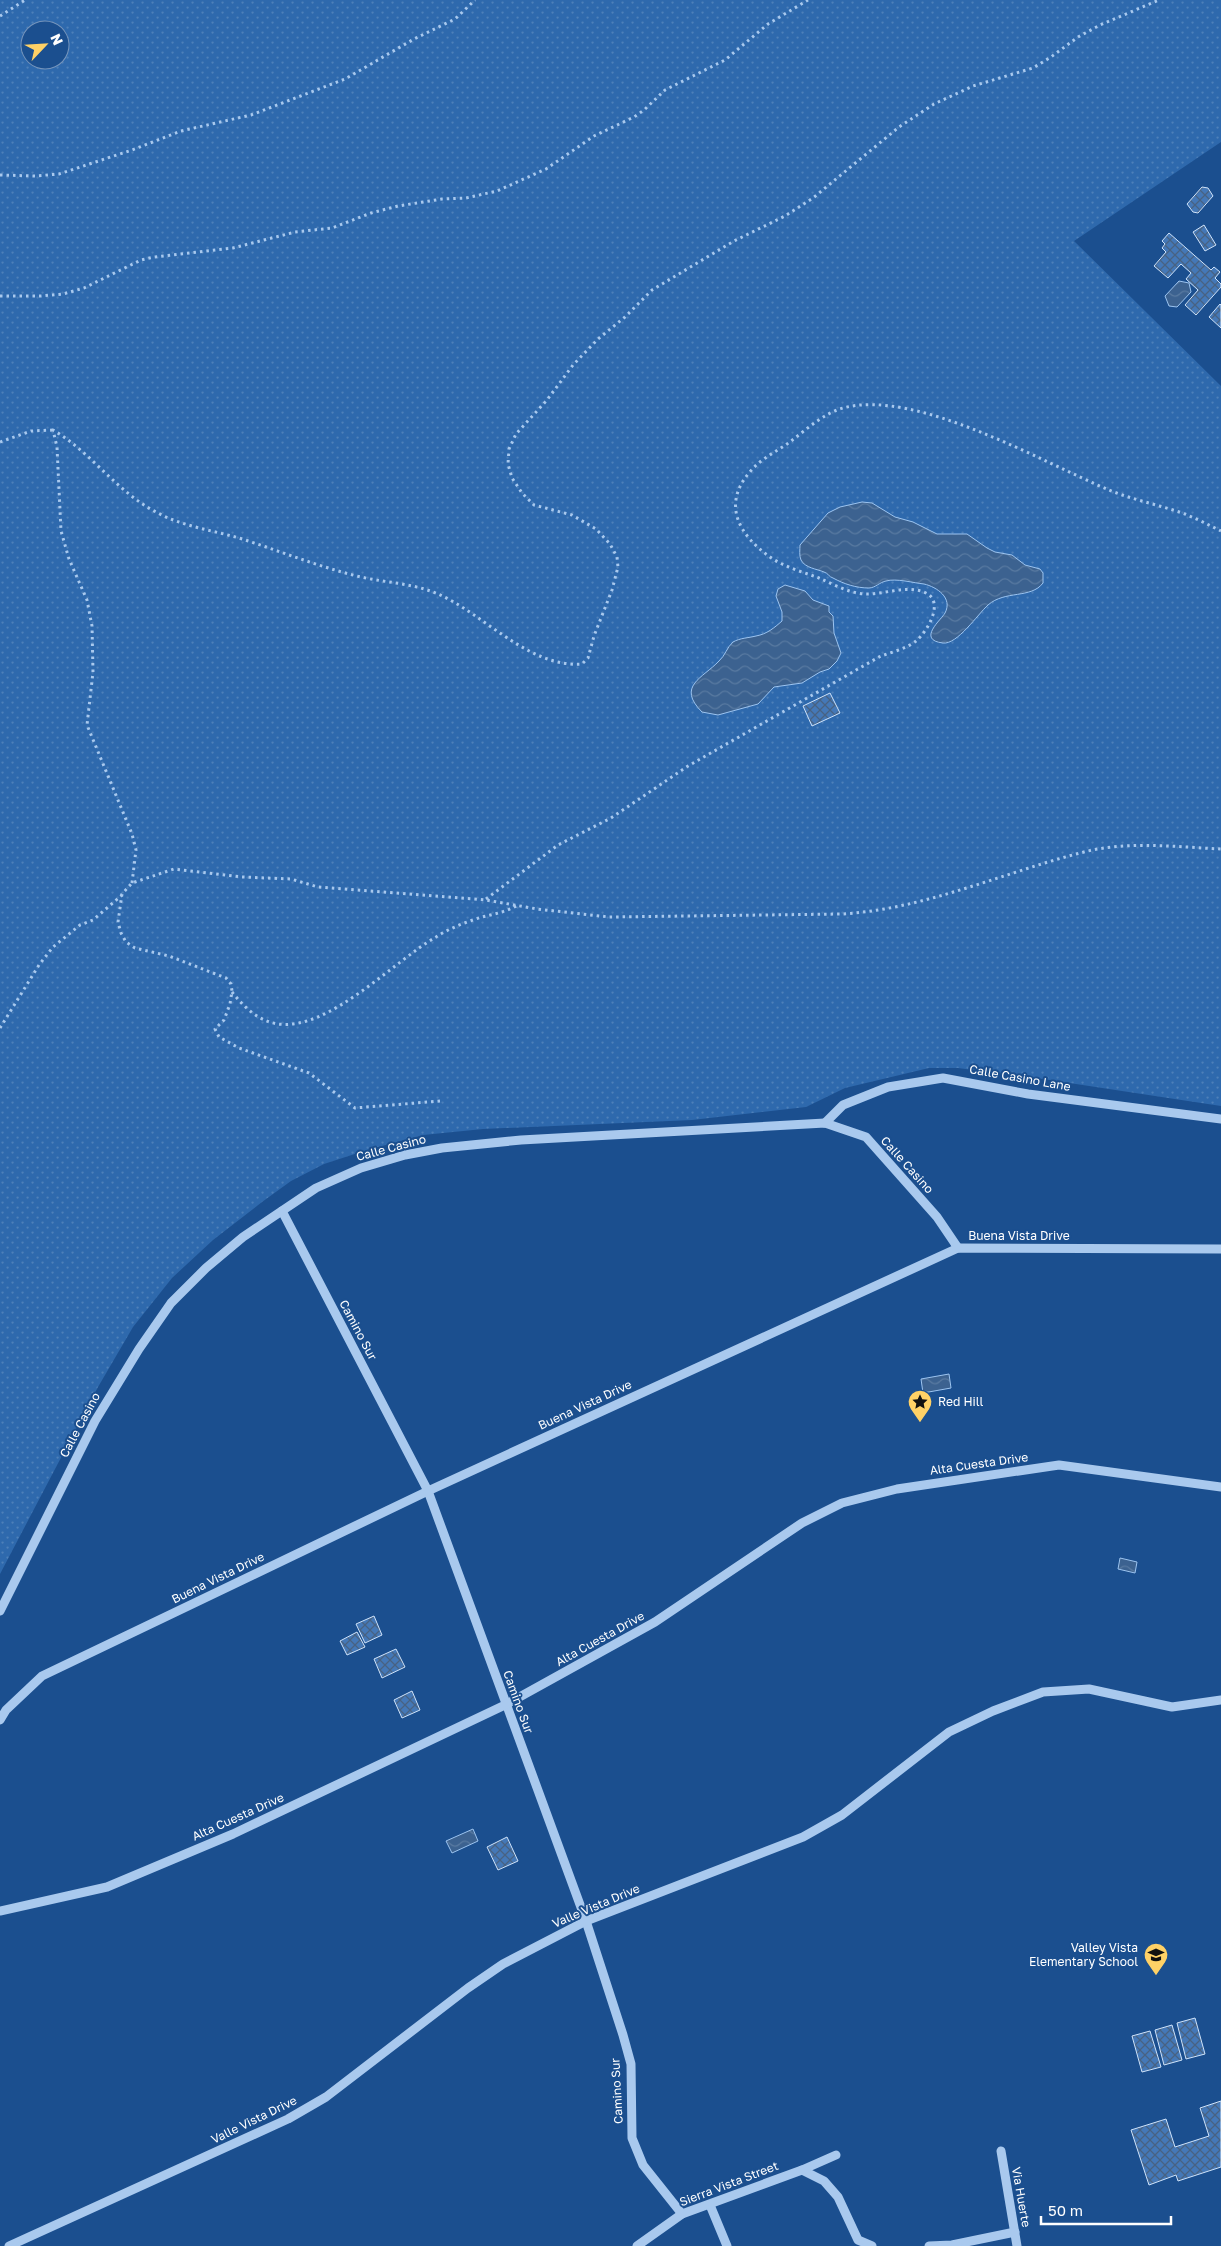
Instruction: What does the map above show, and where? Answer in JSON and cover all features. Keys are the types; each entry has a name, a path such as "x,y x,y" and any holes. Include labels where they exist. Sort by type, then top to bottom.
{"street":[{"name":"Calle Casino Lane","path":"825,1123 843,1105 888,1087 943,1078 1028,1094 1221,1119"},
{"name":"Calle Casino","path":"0,1611 95,1421 171,1303 243,1237 316,1188 362,1168 404,1155 442,1148 521,1140 825,1123 866,1137 937,1217 958,1248"},
{"name":"Camino Sur","path":"282,1211 428,1491 505,1705 586,1921 624,2035 631,2064 632,2138 643,2165 682,2214"},
{"name":"Buena Vista Drive","path":"0,1720 6,1710 42,1676 428,1491 958,1248 1221,1249"},
{"name":"Alta Cuesta Drive","path":"0,1911 107,1887 233,1834 505,1705 655,1622 802,1523 842,1503 897,1489 1058,1465 1221,1487"},
{"name":"Valle Vista Drive","path":"9,2246 288,2119 326,2097 468,1988 503,1964 586,1921 803,1837 842,1815 949,1732 993,1711 1043,1692 1089,1689 1172,1707 1221,1700"},
{"name":"Via Huerte","path":"1001,2151 1017,2246"},
{"name":"Sierra Vista Street","path":"637,2246 682,2214 710,2206 836,2155"},
{"path":"802,2170 824,2181 838,2197 858,2240 872,2246"},
{"path":"710,2206 727,2246"},
{"path":"929,2246 952,2245 1015,2232"}],"path":[{"path":"0,16 25,0"},
{"path":"0,175 35,176 59,174 132,150 181,131 251,115 345,79 414,39 455,19 475,0"},
{"path":"0,296 63,294 84,288 148,258 233,248 295,232 332,228 398,206 442,199 466,198 497,191 546,169 594,136 634,117 665,90 725,60 768,24 808,0"},
{"path":"0,442 31,431 53,430 96,463 139,501 166,517 345,573 425,589 451,600 525,648 541,656 559,663 582,664 588,658 591,643 612,590 618,567 617,557 610,544 596,529 572,515 534,505 522,493 512,478 508,464 509,449 516,434 547,400 573,365 598,339 625,317 652,290 734,240 785,216 813,198 899,126 934,104 973,86 1034,68 1085,33 1159,0"},
{"path":"486,900 558,845 611,818 688,766 879,657 909,646 921,636 932,617 935,605 925,592 901,589 886,593 863,594 846,589 770,557 739,525 734,508 736,493 744,479 758,462 786,445 816,422 841,409 859,405 886,405 921,412 1003,441 1111,491 1186,515 1221,531"},
{"path":"53,430 57,447 61,531 69,558 87,600 92,626 93,672 87,725 135,842 132,883"},
{"path":"0,1028 39,965 53,947 80,926 93,920 132,883 174,869 242,877 291,879 318,887 486,900 609,917 672,918 854,913 916,902 1090,850 1130,846 1221,849"},
{"path":"122,894 118,922 126,942 135,948 169,956 226,978 231,984 230,1004 224,1020 215,1029 219,1038 239,1048 309,1073 355,1108 440,1101"},
{"path":"232,991 246,1007 270,1022 288,1024 308,1020 354,996 398,962 435,937 459,925 518,905"}],"shaded area":[{"path":"0,0 1221,0 1221,142 1074,241 1221,386 1221,1106 1043,1079 958,1068 929,1068 845,1088 806,1107 692,1120 483,1129 423,1135 324,1164 291,1181 262,1202 213,1240 172,1278 133,1327 98,1387 0,1574"}],"water":[{"path":"1179,281 1189,283 1191,292 1177,307 1169,306 1165,296"},
{"path":"862,502 872,503 895,517 913,522 937,534 967,534 995,552 1012,555 1025,565 1040,569 1043,573 1043,583 1032,591 995,600 955,639 943,643 935,641 931,638 931,634 945,613 947,603 942,594 934,588 924,584 890,580 871,588 864,588 841,582 825,573 808,567 801,560 800,545 828,513 840,507"},
{"path":"785,585 805,591 813,600 829,606 829,612 833,616 834,633 841,653 837,661 829,669 802,683 774,687 758,704 718,715 702,712 691,695 695,683 721,659 733,642 764,634 782,621 782,612 776,596 778,589"},
{"path":"949,1374 951,1388 923,1393 921,1379"},
{"path":"1120,1558 1137,1562 1135,1573 1118,1569"},
{"path":"473,1829 478,1841 452,1853 446,1841"}],"building":[{"path":"1202,187 1208,188 1213,196 1198,213 1193,212 1187,204"},
{"path":"1204,225 1216,245 1205,251 1193,232"},
{"path":"1169,233 1211,270 1214,267 1220,272 1215,278 1221,284 1221,287 1196,315 1185,305 1198,290 1186,279 1191,273 1181,264 1168,278 1154,266 1166,252 1162,248 1165,244 1162,241"},
{"path":"1221,305 1221,328 1209,317"},
{"path":"830,693 840,713 812,726 803,706"},
{"path":"374,1616 382,1635 365,1643 356,1624"},
{"path":"357,1632 365,1647 347,1655 340,1641"},
{"path":"396,1649 405,1667 382,1678 374,1659"},
{"path":"412,1691 420,1710 402,1718 394,1700"},
{"path":"507,1837 518,1861 498,1870 487,1847"},
{"path":"1195,2018 1205,2054 1186,2059 1177,2023"},
{"path":"1172,2025 1182,2060 1164,2065 1155,2030"},
{"path":"1150,2031 1161,2067 1142,2072 1132,2036"},
{"path":"1221,2101 1221,2167 1178,2181 1176,2175 1149,2185 1131,2130 1166,2119 1175,2147 1209,2136 1200,2108"}],"place":[{"name":"Red Hill","path":"920,1423"},
{"name":"Valley Vista Elementary School","path":"1156,1976"}]}
